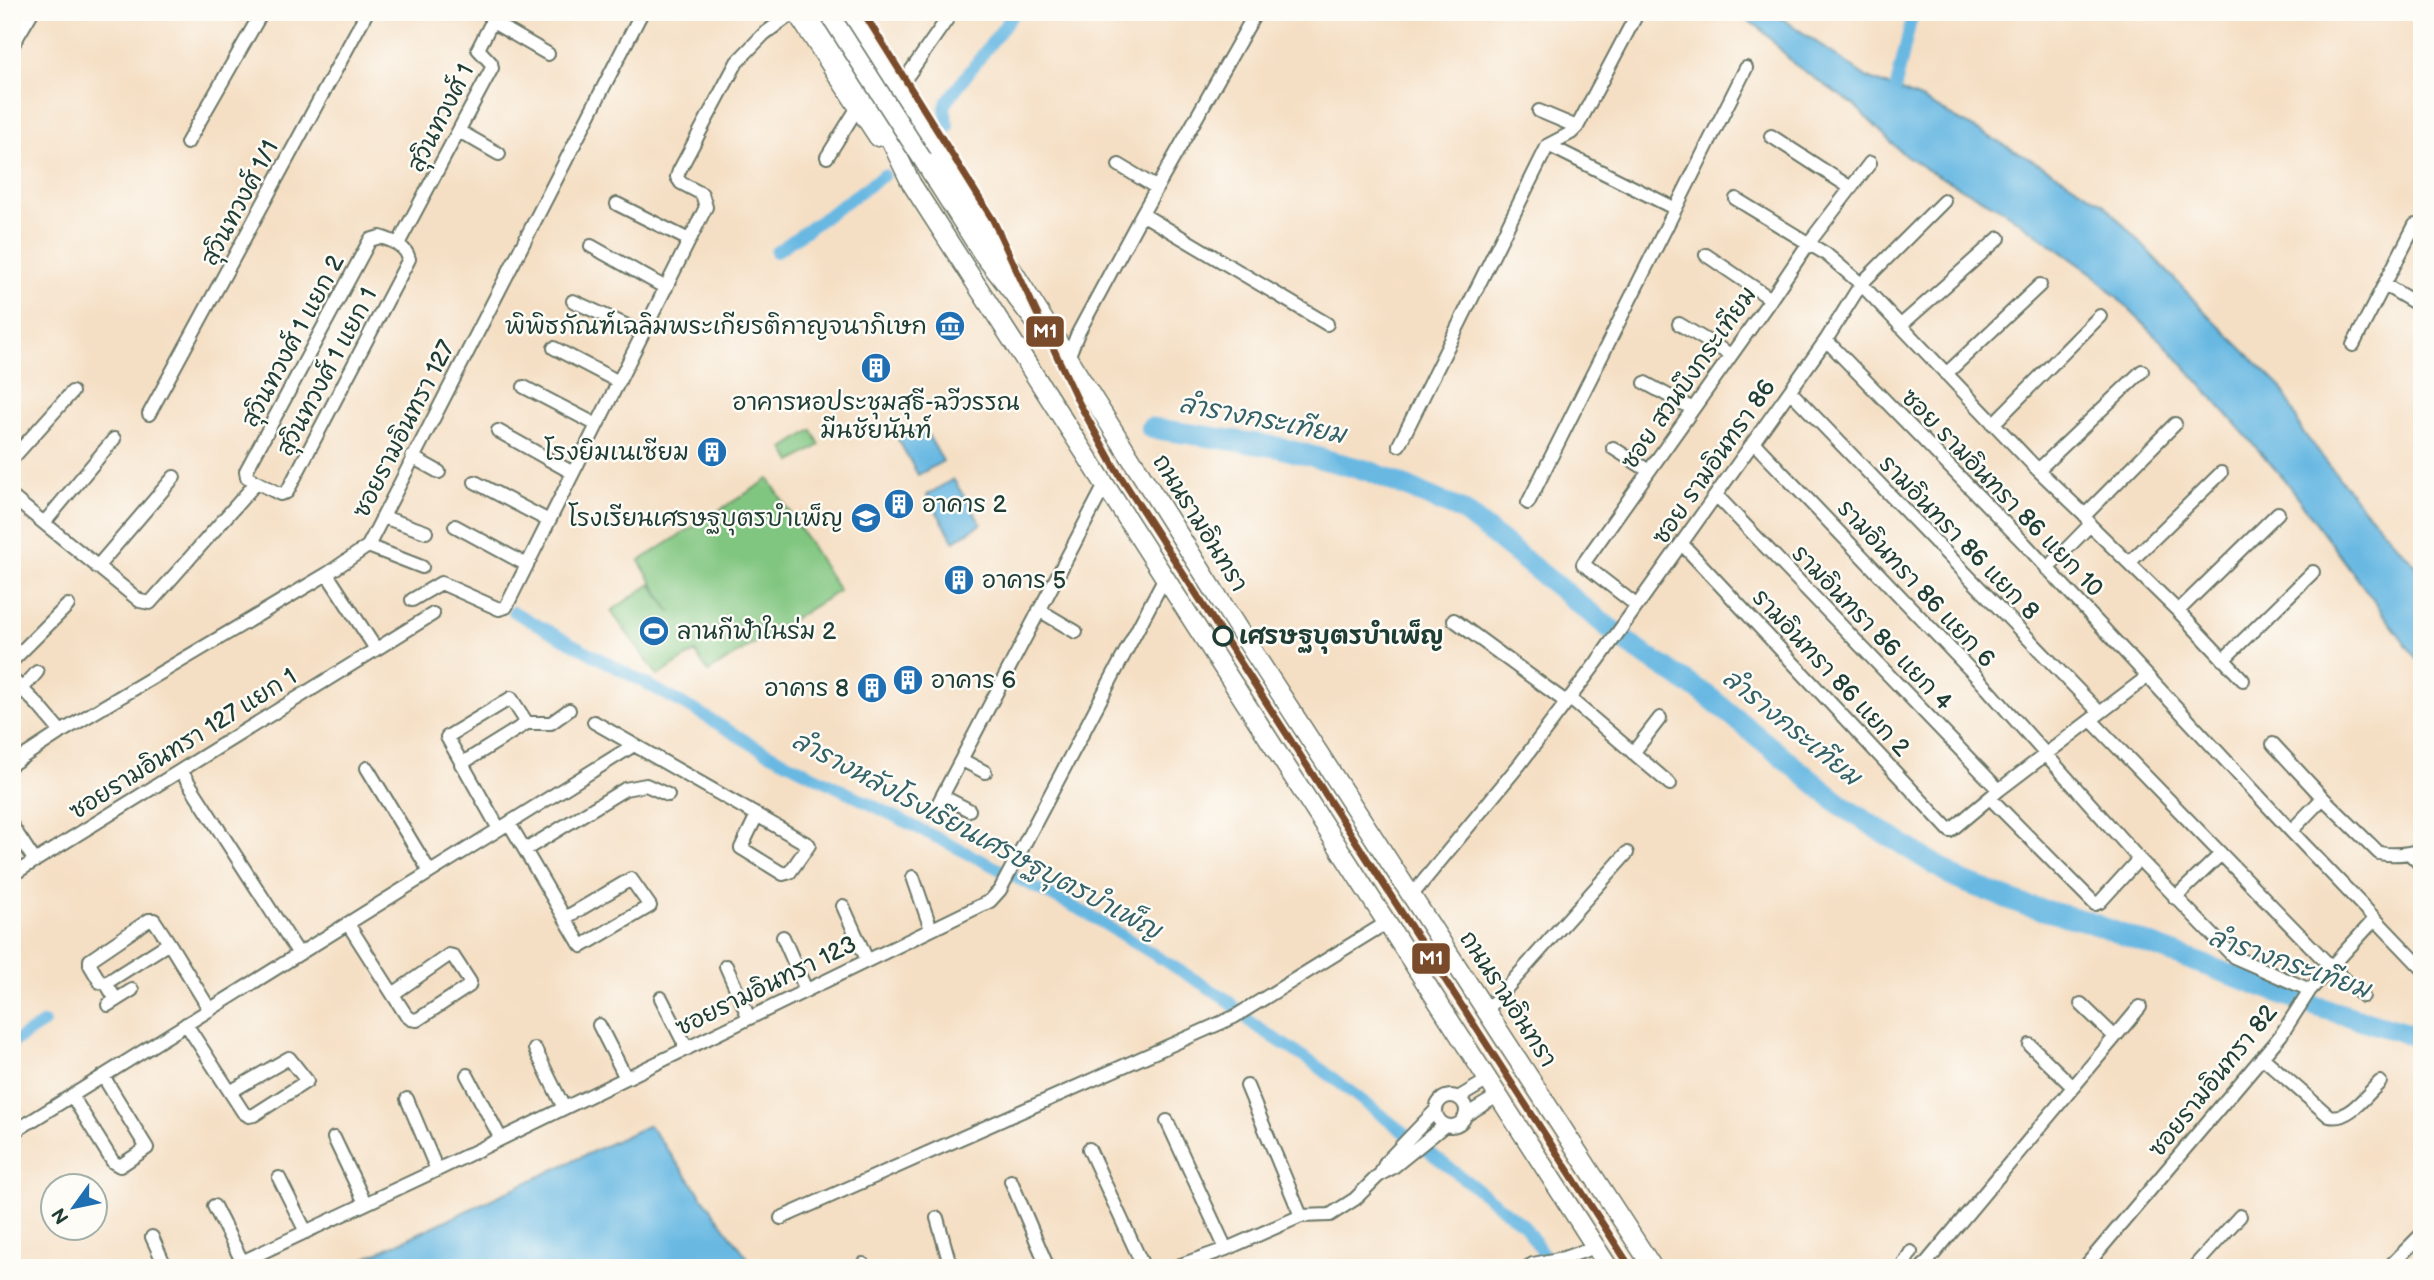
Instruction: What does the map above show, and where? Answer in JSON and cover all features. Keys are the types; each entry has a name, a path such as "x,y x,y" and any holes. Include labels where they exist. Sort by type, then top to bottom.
{"highway":[{"path":"795,12 911,183 1609,1268"},
{"path":"812,12 879,117 911,183"},
{"path":"828,12 988,261 1067,360"},
{"path":"828,36 852,15"},
{"name":"ถนนรามอินทรา","path":"852,15 1021,281 1067,360 1653,1268"}],"street":[{"path":"12,46 32,12"},
{"path":"187,143 262,12"},
{"name":"สุวินทวงศ์ 1/1","path":"149,414 368,12"},
{"name":"ซอยรามอินทรา 127","path":"12,764 327,574 368,546 642,12"},
{"path":"412,600 440,583 502,609 506,607 706,207 702,194 679,181 678,173 737,62 764,34 795,12"},
{"path":"899,88 952,12"},
{"path":"1067,360 1078,333 1142,214 1256,12"},
{"path":"1399,445 1548,145 1577,127 1638,12"},
{"path":"494,17 548,54"},
{"name":"สุวินทวงศ์ 1","path":"398,244 492,68 492,63 478,49 494,17"},
{"path":"1528,503 1746,68"},
{"path":"827,157 858,107"},
{"path":"1539,111 1577,127"},
{"path":"459,131 499,154"},
{"path":"1771,136 1851,188"},
{"path":"1548,145 1674,208"},
{"name":"ซอย สวนบึงกระเทียม","path":"1636,606 1583,564 1808,244 1870,163"},
{"path":"1119,165 1157,188"},
{"path":"1736,199 1826,254 1861,284 2038,471 2243,680"},
{"name":"ซอย รามอินทรา 86","path":"1412,895 1520,764 1597,662 1826,340 1861,284 1944,201"},
{"path":"617,204 690,240"},
{"path":"1142,214 1327,324"},
{"path":"2353,345 2415,225"},
{"name":"สุวินทวงศ์ 1 แยก 2","path":"256,483 247,477 246,471 370,240 383,237 398,244"},
{"path":"1900,326 1999,238"},
{"name":"สุวินทวงศ์ 1 แยก 1","path":"256,483 280,494 287,492 405,270 409,255 398,244"},
{"path":"591,246 666,288"},
{"path":"1706,256 1771,299"},
{"path":"1945,374 2040,285"},
{"path":"2385,285 2422,307"},
{"path":"573,300 643,333"},
{"path":"1993,424 2100,316"},
{"path":"1679,324 1731,355"},
{"name":"ซอย รามอินทรา 86 แยก 10","path":"1826,340 2047,569 2374,920 2422,968"},
{"path":"554,348 619,382"},
{"path":"2038,471 2142,371"},
{"path":"1646,383 1693,409"},
{"path":"524,387 597,425"},
{"name":"รามอินทรา 86 แยก 8","path":"1790,391 2221,854 2331,967 2363,996"},
{"path":"12,458 72,392"},
{"path":"2047,569 2175,424"},
{"path":"498,431 573,472"},
{"path":"44,523 114,439"},
{"name":"รามอินทรา 86 แยก 6","path":"1754,442 2048,755 2175,898 2234,957 2310,990"},
{"path":"1613,448 1649,471"},
{"path":"412,457 439,472"},
{"path":"2129,563 2221,473"},
{"path":"97,567 174,477"},
{"path":"475,482 549,521"},
{"path":"12,497 139,601 150,603 256,483"},
{"path":"969,810 940,800 1105,485"},
{"name":"รามอินทรา 86 แยก 4","path":"1716,495 2095,904 2100,902 2139,859"},
{"path":"2178,611 2278,513"},
{"path":"383,517 426,532"},
{"path":"455,526 527,565"},
{"name":"รามอินทรา 86 แยก 2","path":"1682,544 1950,831 1994,794"},
{"path":"368,546 422,567"},
{"path":"2223,660 2313,572"},
{"path":"327,574 376,649"},
{"name":"ซอยรามอินทรา 123","path":"229,1268 990,901 1006,879 1165,578"},
{"path":"12,661 68,605"},
{"path":"1039,610 1076,632"},
{"name":"ซอยรามอินทรา 127 แยก 1","path":"12,875 433,614"},
{"path":"1454,620 1568,700 1670,784"},
{"path":"37,671 17,684 61,732"},
{"path":"1994,794 2147,677"},
{"path":"527,723 511,698 447,737 461,764 504,826 525,850 580,944 585,946 650,906 631,879 565,918"},
{"path":"461,764 527,723 551,723 569,709"},
{"path":"1633,753 1660,718"},
{"path":"594,722 757,815 808,845 790,872 783,874 741,848 757,815"},
{"path":"2273,744 2379,853 2389,855 2416,852 2422,866"},
{"path":"12,1133 634,745"},
{"path":"962,760 985,772"},
{"path":"367,768 430,872"},
{"path":"181,771 299,954"},
{"path":"525,850 625,789 646,785 668,795"},
{"path":"2291,831 2323,798"},
{"path":"12,826 35,861"},
{"path":"1486,1011 1627,853"},
{"path":"2175,898 2221,854"},
{"path":"914,877 931,929"},
{"path":"843,906 867,960"},
{"path":"169,943 106,983 100,982 90,965 90,960 149,920 154,920 158,923 210,1010"},
{"name":"ซอยรามอินทรา 82","path":"2084,1268 2262,1057 2297,1012 2310,990 2374,920"},
{"path":"781,1218 1239,1014 1386,923"},
{"path":"348,924 406,1015 411,1019 416,1020 469,986 470,982 453,956 449,955 393,994"},
{"path":"783,937 806,990"},
{"path":"726,966 749,1018"},
{"path":"106,983 112,1002 132,990"},
{"path":"661,998 687,1048"},
{"path":"2081,1004 2115,1037"},
{"path":"1922,1268 2140,1007"},
{"path":"186,1024 230,1092 243,1112 249,1116 307,1081 289,1058 230,1092"},
{"path":"599,1025 626,1078"},
{"path":"2030,1045 2073,1087"},
{"path":"535,1049 564,1108"},
{"path":"2262,1057 2329,1116 2337,1118 2345,1115 2380,1082"},
{"path":"467,1075 501,1139"},
{"path":"72,1096 113,1162 120,1166 136,1156 147,1148 146,1145 103,1076"},
{"path":"1247,1086 1301,1216"},
{"path":"1172,1268 1226,1249 1301,1216 1330,1215 1355,1199 1379,1175 1386,1162 1405,1150 1418,1137 1444,1098 1458,1098 1493,1088"},
{"path":"1418,1137 1445,1125 1458,1125 1493,1088"},
{"path":"1458,1098 1466,1108 1466,1115"},
{"path":"407,1099 437,1170"},
{"path":"1436,1110 1437,1116 1445,1125"},
{"path":"1167,1121 1226,1249"},
{"path":"334,1138 365,1203"},
{"path":"1089,1149 1144,1268"},
{"path":"279,1178 306,1232"},
{"path":"1012,1181 1048,1268"},
{"path":"214,1206 242,1261"},
{"path":"2193,1268 2240,1216"},
{"path":"937,1218 951,1268"},
{"path":"2388,1268 2422,1234"},
{"path":"152,1237 166,1268"},
{"path":"1530,1266 1595,1247"},
{"path":"1900,1268 1911,1252"}],"green space":[{"path":"812,430 820,445 792,462 784,448"},
{"path":"769,479 839,591 708,672 695,652 658,676 611,611 651,584 671,613 639,561"}],"water":[{"path":"1733,12 1773,12 1868,78 1921,99 2050,170 2104,204 2211,318 2282,388 2302,431 2363,508 2422,572 2422,666 2283,478 2174,354 2093,274 2003,210 1926,169 1901,152 1854,105 1794,64 1760,28"},
{"path":"922,425 943,461 918,475 898,439"},
{"path":"953,479 981,524 954,541 927,495"},
{"path":"649,1125 750,1261 734,1268 345,1268"}],"waterway":[{"path":"942,131 948,127 945,108 947,101 1015,12"},
{"path":"1892,104 1913,12"},
{"path":"776,252 884,175"},
{"name":"ลำรางกระเทียม","path":"1151,428 1277,447 1369,471 1463,511 1633,647 1708,696 1845,808 1959,880 2024,905 2086,921 2315,1006 2422,1038"},
{"name":"ลำรางหลังโรงเรียนเศรษฐบุตรบำเพ็ญ","path":"514,612 753,745 1086,913 1225,998 1254,1025 1316,1065 1524,1225 1553,1268"},
{"path":"12,1043 44,1023"}],"transit line":[{"name":"M1","path":"863,12 993,220 1079,403 1115,468 1631,1268"}],"place":[{"name":"พิพิธภัณฑ์เฉลิมพระเกียรติกาญจนาภิเษก","path":"950,326"},
{"name":"อาคารหอประชุมสุธี-ฉวีวรรณ มีนชัยนันท์","path":"876,368"},
{"name":"โรงยิมเนเซียม","path":"712,452"},
{"name":"อาคาร 2","path":"899,504"},
{"name":"โรงเรียนเศรษฐบุตรบำเพ็ญ","path":"866,518"},
{"name":"อาคาร 5","path":"959,580"},
{"name":"ลานกีฬาในร่ม 2","path":"654,631"},
{"name":"เศรษฐบุตรบำเพ็ญ","path":"1223,636"},
{"name":"อาคาร 6","path":"908,680"},
{"name":"อาคาร 8","path":"872,688"}]}
